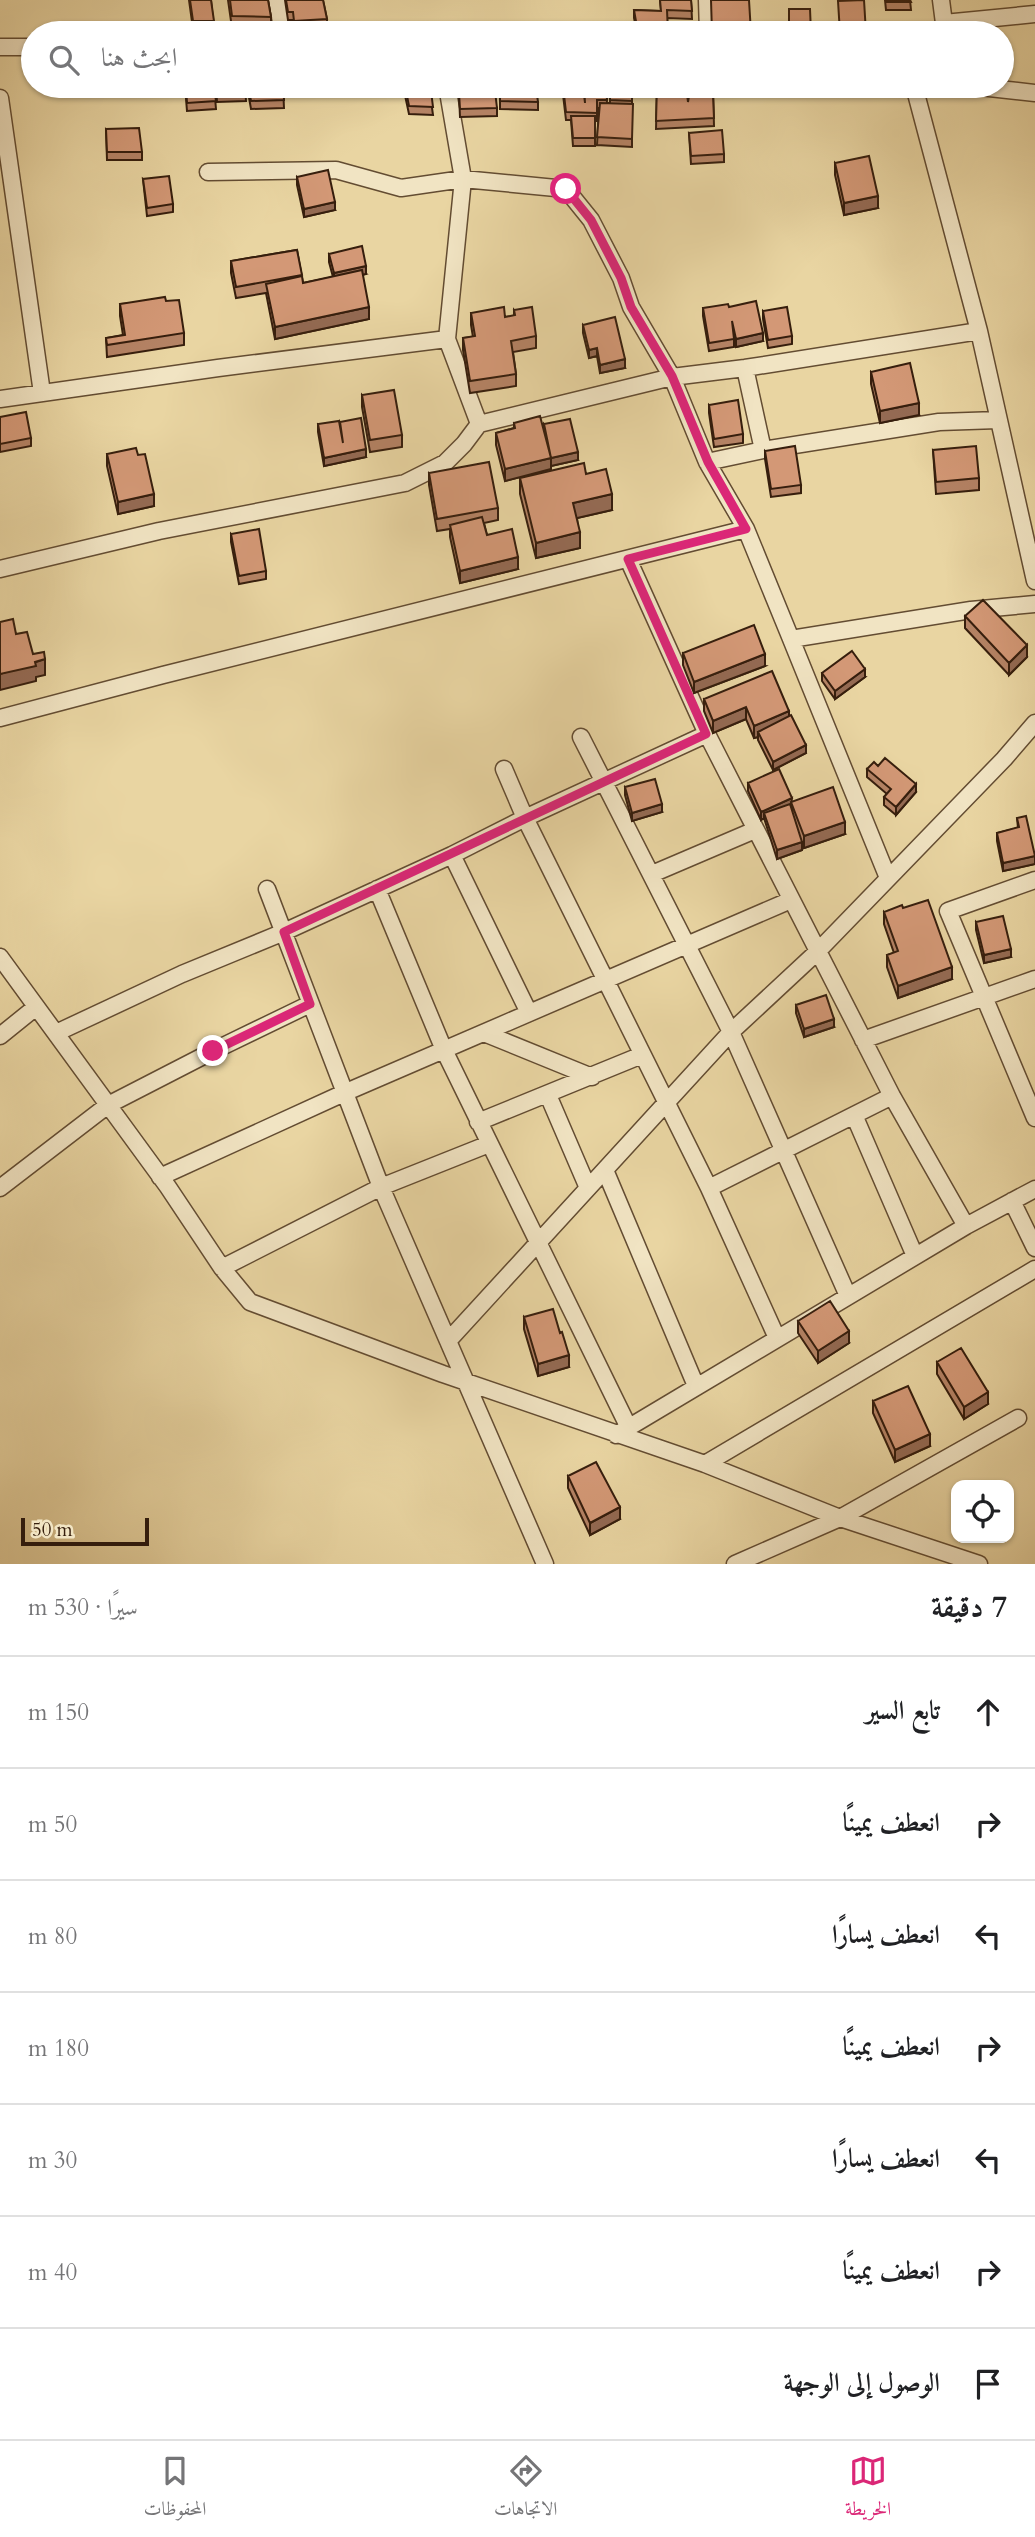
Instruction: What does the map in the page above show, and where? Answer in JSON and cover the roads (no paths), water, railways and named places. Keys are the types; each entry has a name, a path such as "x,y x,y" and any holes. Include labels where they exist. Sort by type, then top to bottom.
{"street":[{"path":"277,0 281,21"},
{"path":"707,0 708,21"},
{"path":"941,0 943,21"},
{"path":"990,21 1035,14"},
{"path":"0,47 21,47"},
{"path":"1014,91 1035,93"},
{"path":"0,98 43,393"},
{"path":"449,98 463,179 447,339 479,424"},
{"path":"917,98 979,331 1035,581"},
{"path":"208,172 336,170 401,188 463,179 566,189 591,220 621,278 631,307 672,376 708,462 746,529 888,878"},
{"path":"0,569 159,531 405,483 445,463 479,424 672,376 745,368 979,331"},
{"path":"0,399 447,339"},
{"path":"745,368 763,450"},
{"path":"708,462 763,450 939,422 998,420"},
{"path":"0,718 746,529"},
{"path":"628,559 706,734 892,1096 966,1226"},
{"path":"792,639 971,610 1035,604"},
{"path":"448,1341 731,1032 817,951 1004,759 1035,723"},
{"path":"56,1033 182,974 284,932 452,855 706,734"},
{"path":"581,737 731,1032 848,1296"},
{"path":"504,769 525,818 709,1188 777,1338"},
{"path":"652,874 755,830"},
{"path":"452,855 529,1013"},
{"path":"1035,880 948,911 1035,1118"},
{"path":"377,889 444,1050 622,1430"},
{"path":"267,890 381,1187 545,1564"},
{"path":"160,1177 344,1093 791,900"},
{"path":"0,957 160,1177 222,1268 241,1292 256,1305 467,1382 622,1430 840,1518 979,1564"},
{"path":"863,1040 1035,979"},
{"path":"0,1188 108,1105 310,1004"},
{"path":"0,1036 36,1007"},
{"path":"484,1033 592,1077"},
{"path":"478,1122 642,1055"},
{"path":"548,1095 588,1188"},
{"path":"709,1188 892,1096"},
{"path":"853,1115 915,1256"},
{"path":"222,1268 381,1187 489,1144"},
{"path":"605,1170 696,1386"},
{"path":"622,1430 966,1226 1035,1189"},
{"path":"1012,1201 1035,1248"},
{"path":"705,1464 1035,1269"},
{"path":"735,1564 840,1518 1018,1418"}]}
